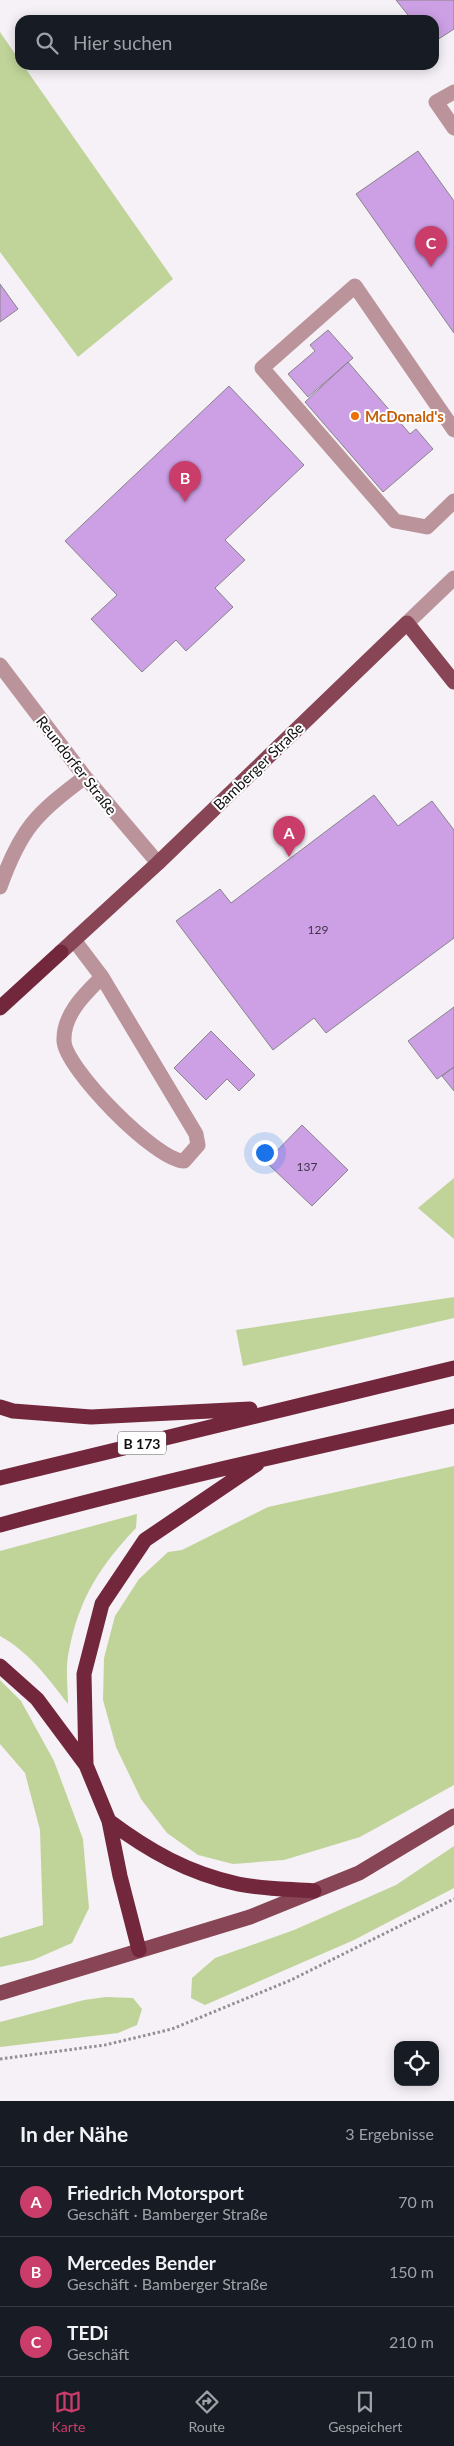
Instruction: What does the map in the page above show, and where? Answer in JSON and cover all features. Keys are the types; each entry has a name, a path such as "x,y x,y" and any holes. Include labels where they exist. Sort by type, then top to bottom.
{"highway":[{"path":"0,1008 61,952"},
{"name":"B 173","path":"0,1478 284,1407 454,1368"},
{"path":"0,1407 13,1411 91,1417 284,1407"},
{"path":"0,1525 93,1500 266,1458 454,1416"},
{"path":"86,1765 84,1674 102,1604 145,1540 266,1458"},
{"path":"0,1666 37,1699 86,1765 108,1821 139,1950"},
{"path":"108,1821 145,1847 177,1864 238,1884 314,1891"}],"main road":[{"path":"407,623 454,682"},
{"name":"Bamberger Straße","path":"61,952 158,863 407,623"},
{"path":"0,1993 250,1917 358,1873 454,1816"}],"street":[{"path":"454,92 436,102 454,128"},
{"path":"454,430 355,286 262,368 396,521 426,527 454,501"},
{"name":"Bamberger Straße","path":"407,623 454,578"},
{"name":"Reundorfer Straße","path":"0,665 85,777 158,863"},
{"path":"0,887 11,856 29,825 47,806 85,777"},
{"path":"74,940 102,977 196,1134 198,1146 184,1161 170,1158 158,1151 133,1130 85,1078 70,1060 65,1049 64,1039 68,1018 80,1001 102,977"}],"path":[{"path":"0,2059 105,2045 172,2029 291,1980 454,1899"}],"green space":[{"path":"0,32 15,54 15,70 27,70 173,279 78,357 0,252"},
{"path":"454,1178 454,1239 418,1208"},
{"path":"454,1297 454,1318 243,1366 236,1330"},
{"path":"454,1466 454,1785 360,1837 284,1860 233,1864 198,1855 167,1833 141,1799 116,1747 103,1700 104,1658 115,1616 139,1579 168,1552 182,1550 268,1507"},
{"path":"137,1514 136,1528 102,1570 85,1599 79,1615 68,1657 68,1704 46,1675 20,1649 0,1636 0,1551"},
{"path":"0,1680 21,1701 54,1761 83,1839 89,1908 72,1943 33,1960 0,1967 0,1938 43,1925 40,1830 25,1773 0,1744"},
{"path":"454,1846 454,1888 354,1940 205,2005 191,1998 192,1978 215,1958 294,1930 396,1885"},
{"path":"106,1997 133,1998 142,2009 137,2025 118,2033 0,2047 0,2022 84,2000"}],"building":[{"path":"396,0 454,0 454,29 439,39 439,15 408,15"},
{"path":"418,151 454,201 454,333 356,194"},
{"path":"0,284 18,309 0,322"},
{"path":"328,330 353,358 308,397 288,374 315,351 310,345"},
{"name":"McDonald's","path":"348,362 410,434 416,429 433,449 383,492 305,402"},
{"path":"229,386 304,465 225,540 245,560 215,588 233,607 186,651 176,640 142,672 91,619 117,595 65,541"},
{"path":"374,795 398,826 432,801 454,830 454,938 326,1033 314,1018 273,1050 176,921 220,889 231,903"},
{"path":"454,1007 454,1067 437,1079 408,1041"},
{"path":"211,1031 255,1075 239,1091 227,1079 206,1100 174,1068"},
{"path":"454,1067 454,1091 442,1076"},
{"path":"302,1125 348,1170 312,1206 266,1162"}],"place":[{"name":"TEDi","path":"431,267"},
{"name":"McDonald's","path":"355,416"},
{"name":"Mercedes Bender","path":"185,502"},
{"name":"Friedrich Motorsport","path":"289,857"}]}
